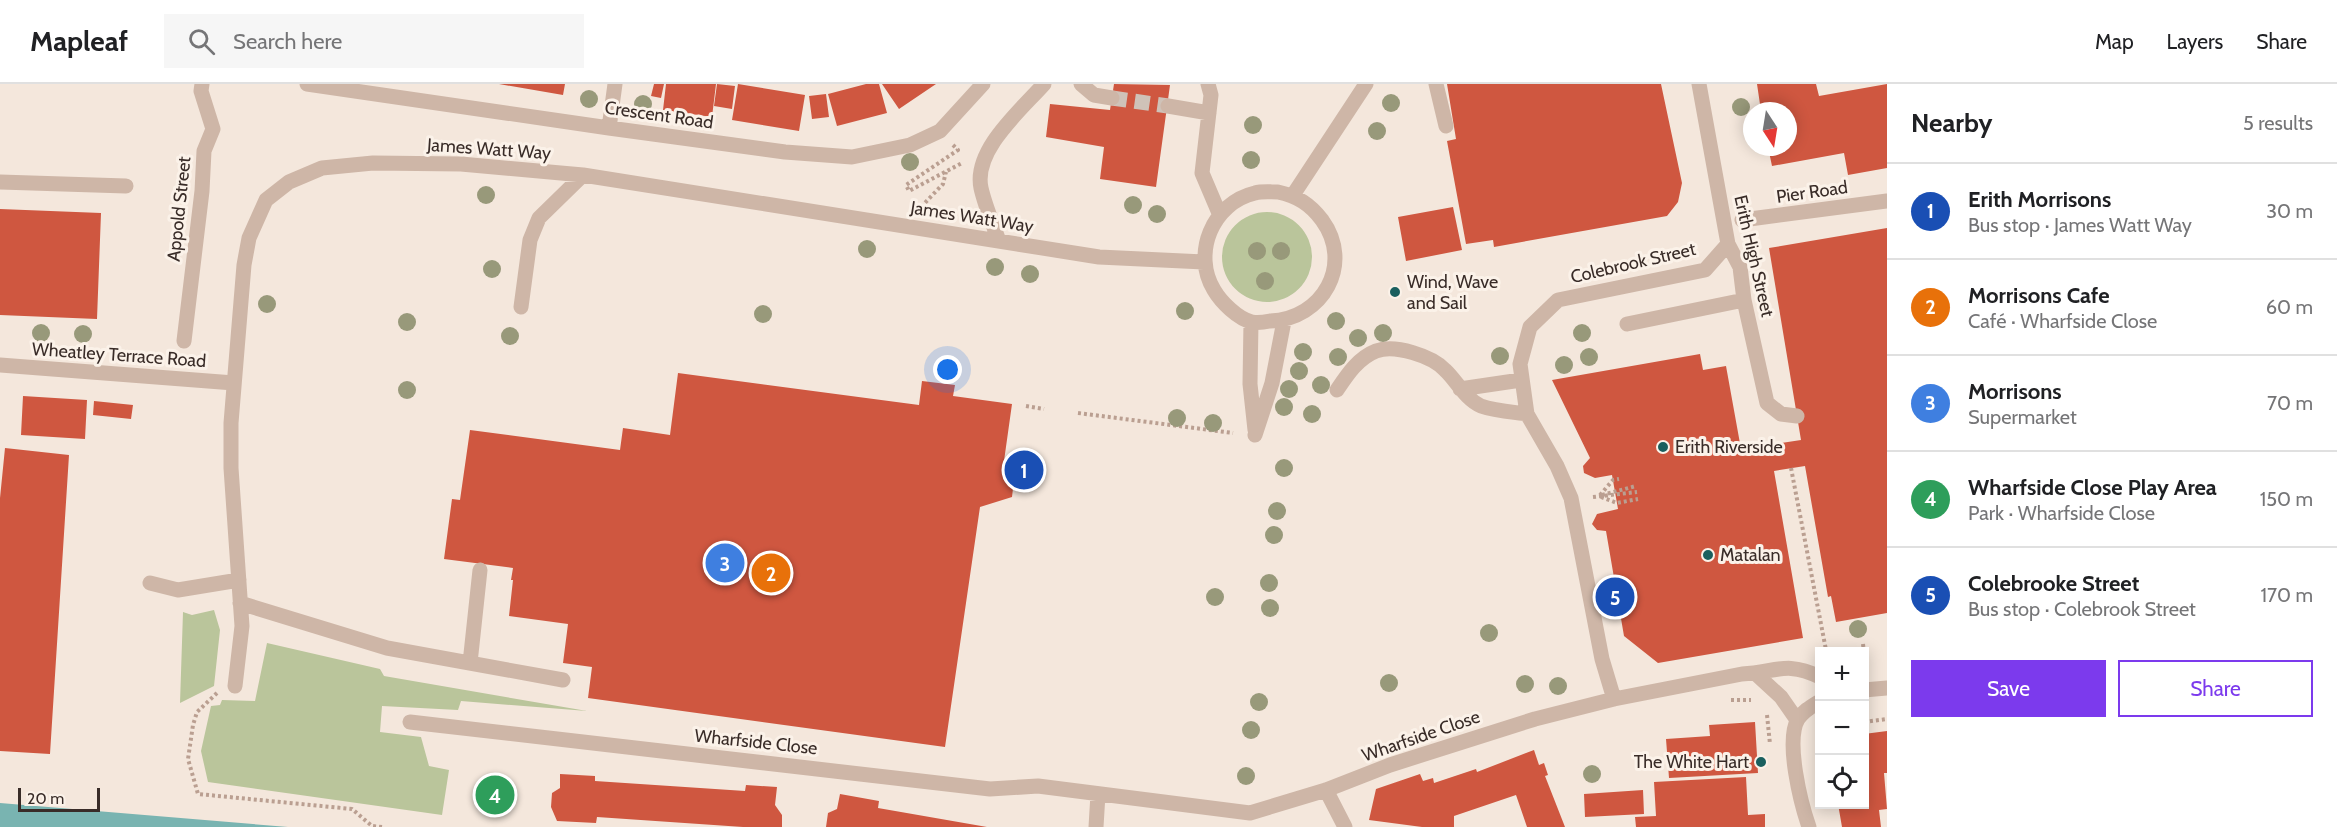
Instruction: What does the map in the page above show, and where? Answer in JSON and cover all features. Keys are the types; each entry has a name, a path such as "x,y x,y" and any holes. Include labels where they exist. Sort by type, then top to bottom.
{"street":[{"name":"Appold Street","path":"184,341 202,191 204,151 213,129 201,91 202,84"},
{"name":"Crescent Road","path":"307,84 785,152 852,157 910,145 940,131 983,84"},
{"path":"609,128 615,84"},
{"path":"999,241 981,187 981,168 987,149 1044,84"},
{"path":"1081,84 1094,95 1112,98"},
{"path":"1219,213 1202,173 1210,90 1223,84"},
{"path":"1293,195 1366,84"},
{"path":"1436,84 1446,126"},
{"name":"Erith High Street","path":"1699,84 1728,244 1740,267 1744,300 1767,403 1781,414 1797,416"},
{"path":"1167,106 1209,112"},
{"name":"James Watt Way","path":"235,686 242,626 231,468 234,383 244,265 249,238 266,200 289,182 322,168 373,163 460,164 583,175 1099,257 1204,262"},
{"path":"521,307 530,240 539,218 583,175"},
{"path":"0,182 126,186"},
{"path":"1278,192 1293,195 1313,207 1331,232 1336,255 1333,277 1327,289 1313,306 1284,321 1251,322 1221,300 1208,281 1204,262 1206,239 1219,213 1232,203 1255,193 1278,192"},
{"name":"Pier Road","path":"1742,220 1887,201"},
{"name":"Colebrook Street","path":"1614,699 1602,659 1571,498 1557,466 1527,414 1520,364 1530,327 1558,300 1705,270 1728,244"},
{"path":"1627,324 1744,300"},
{"path":"1251,322 1250,384 1255,435 1272,383 1284,321"},
{"path":"1337,390 1353,367 1377,351 1403,350 1425,356 1444,368 1460,389 1480,406 1527,414"},
{"name":"Wheatley Terrace Road","path":"0,366 234,383"},
{"path":"1460,389 1521,380"},
{"path":"470,663 480,570"},
{"path":"150,584 178,590 238,580"},
{"path":"240,603 387,648 563,680"},
{"name":"Wharfside Close","path":"410,723 990,789 1038,786 1250,813 1326,790 1390,765 1535,719 1614,699 1742,674 1756,674 1780,667 1807,671 1815,675"},
{"path":"1756,674 1781,697 1797,720"},
{"path":"1869,690 1887,688"},
{"path":"1809,827 1794,765 1794,734 1797,720 1815,704"},
{"path":"1326,790 1345,827"},
{"path":"1096,827 1098,794"}],"path":[{"path":"940,131 958,150 906,184 909,191 987,149"},
{"path":"920,209 943,184 946,172"},
{"path":"1026,406 1044,409"},
{"path":"1078,413 1233,433"},
{"path":"1791,468 1826,647"},
{"path":"1599,496 1613,480 1619,479"},
{"path":"1592,497 1636,489"},
{"path":"1599,496 1617,503 1638,499"},
{"path":"217,693 197,712 193,725 188,759 198,795 351,809 372,826 383,827"},
{"path":"1869,721 1887,719"}],"green space":[{"path":"1267,212 1284,215 1299,225 1309,240 1312,257 1309,274 1299,289 1284,299 1267,302 1250,299 1235,289 1225,274 1222,257 1225,240 1235,225 1250,215"},
{"path":"214,610 220,630 214,686 180,703 183,612 192,615"},
{"path":"267,643 380,669 384,676 587,711 461,701 458,710 382,706 380,732 421,737 429,766 449,770 442,815 208,782 201,751 211,706 220,705 222,700 255,701"}],"water":[{"path":"0,803 288,827 0,827"}],"building":[{"path":"499,84 565,84 563,95"},
{"path":"654,84 664,84 661,98 651,96"},
{"path":"666,84 716,84 712,117 663,110"},
{"path":"717,84 735,86 732,109 714,106"},
{"path":"738,84 805,95 799,131 732,120"},
{"path":"866,84 879,84 887,113 837,126 828,94"},
{"path":"882,84 936,84 899,109"},
{"path":"1114,84 1170,85 1156,187 1100,179 1104,147 1046,137 1050,104 1110,110"},
{"path":"1447,84 1661,84 1682,183 1678,202 1667,216 1494,247 1493,240 1466,244 1447,141 1456,139"},
{"path":"1757,84 1816,84 1819,96 1887,84 1887,168 1848,175 1844,153 1772,166 1770,156 1797,156 1797,102 1760,102"},
{"path":"826,94 829,117 812,119 809,96"},
{"path":"1453,207 1462,250 1406,261 1398,217"},
{"path":"0,209 101,213 97,319 0,315"},
{"name":"Erith Riverside","path":"1887,228 1887,613 1836,622 1831,596 1828,597 1805,466 1774,471 1803,638 1658,663 1624,636 1606,531 1597,530 1592,524 1597,514 1618,509 1612,475 1595,478 1584,473 1583,466 1590,458 1552,380 1700,354 1703,370 1726,366 1741,449 1801,440 1769,248"},
{"path":"678,373 919,405 922,381 955,385 953,396 1012,404 1004,461 1016,463 1012,497 980,507 945,747 588,698 592,667 563,663 568,624 509,616 513,568 444,559 452,499 460,500 470,430 620,450 623,428 670,435"},
{"path":"23,396 87,400 85,439 21,435"},
{"path":"94,401 133,405 131,419 93,415"},
{"path":"5,448 69,455 50,754 0,751 0,498"},
{"path":"1755,722 1758,773 1669,778 1666,739 1710,736 1709,725"},
{"path":"1887,731 1887,773 1884,773 1887,809 1879,810 1881,827 1842,827 1839,809 1869,809 1869,733"},
{"path":"1534,750 1539,765 1544,763 1548,775 1545,776 1565,827 1527,827 1516,795 1454,816 1454,827 1422,827 1369,820 1376,789 1420,774 1423,781 1433,778 1434,783 1476,769 1477,772"},
{"path":"560,774 595,776 595,781 745,791 746,785 777,787 775,805 782,815 782,827 743,827 597,817 596,823 557,821 551,807 552,793 560,788"},
{"path":"1746,777 1748,815 1765,814 1765,827 1636,827 1635,817 1656,816 1654,782"},
{"path":"1643,790 1644,814 1585,817 1584,794"},
{"path":"840,794 879,801 878,808 987,827 826,827 828,813 837,809"}],"tunnel":[{"path":"1112,98 1168,106"}],"place":[{"name":"Wind, Wave and Sail","path":"1395,292"},
{"name":"Erith Riverside","path":"1663,447"},
{"name":"Erith Morrisons","path":"1024,470"},
{"name":"Matalan","path":"1708,555"},
{"name":"Morrisons","path":"725,563"},
{"name":"Morrisons Cafe","path":"771,573"},
{"name":"Colebrooke Street","path":"1615,597"},
{"name":"The White Hart","path":"1761,762"},
{"name":"Wharfside Close Play Area","path":"495,795"}]}
